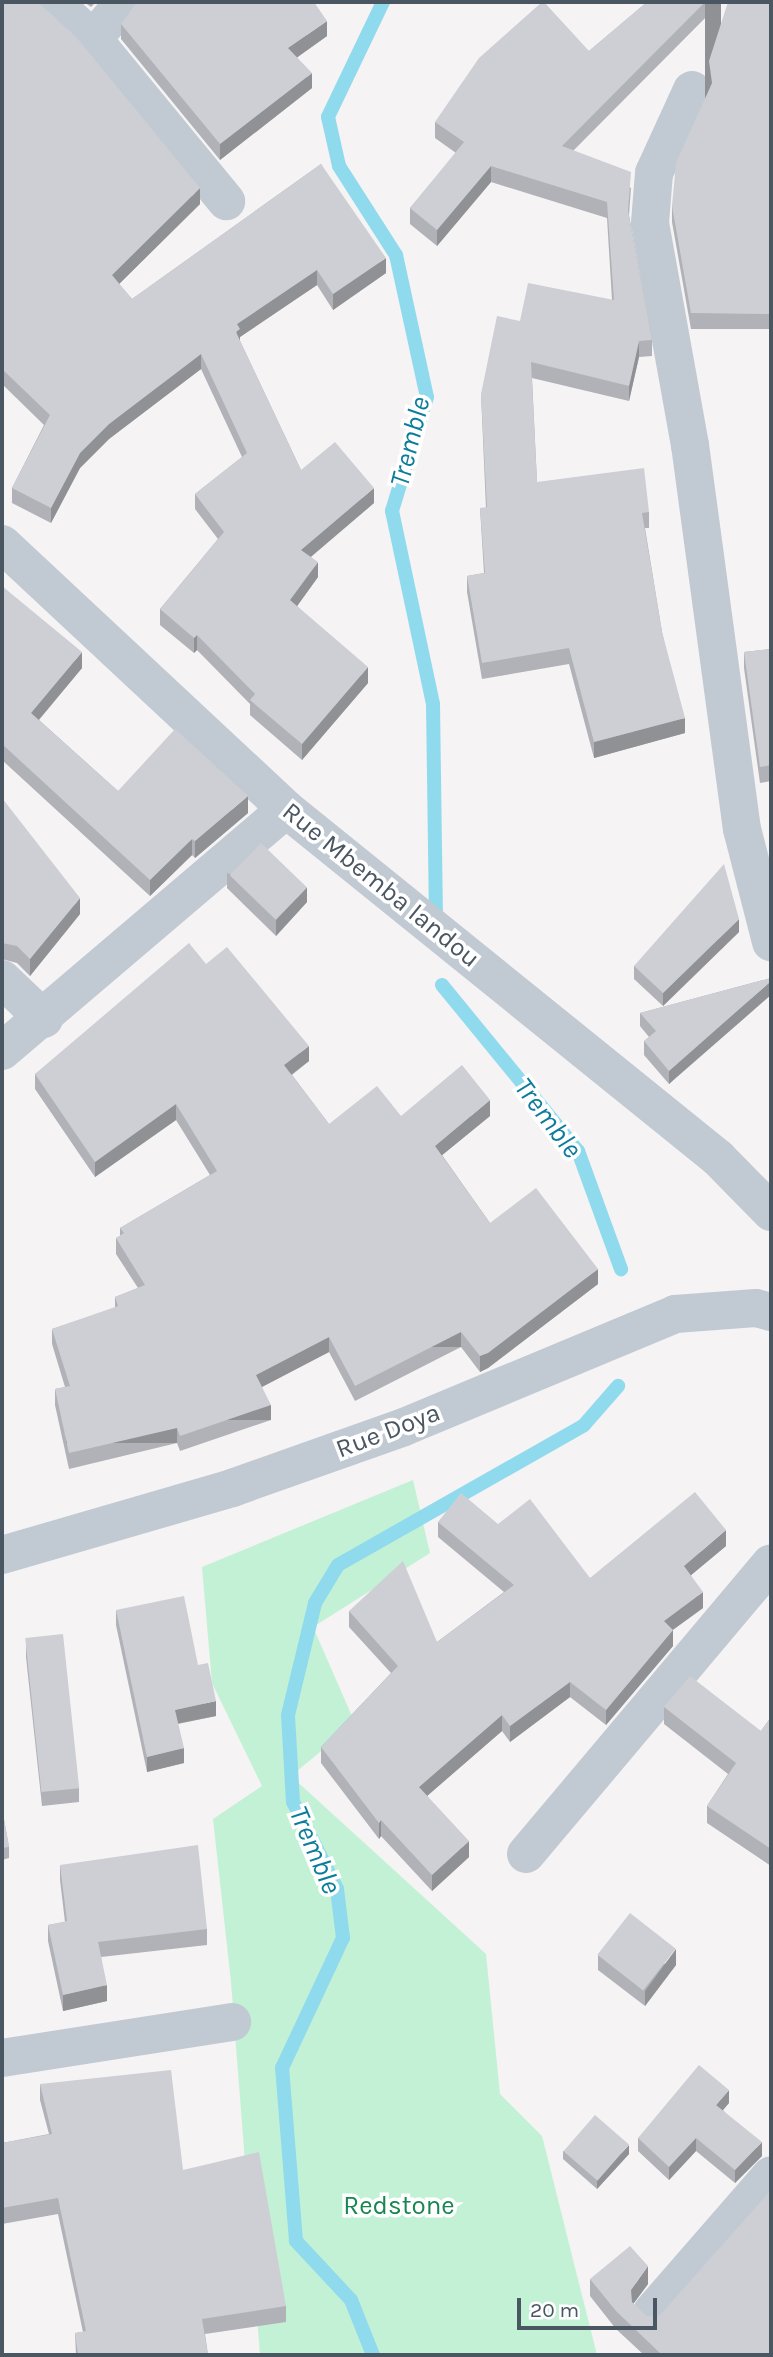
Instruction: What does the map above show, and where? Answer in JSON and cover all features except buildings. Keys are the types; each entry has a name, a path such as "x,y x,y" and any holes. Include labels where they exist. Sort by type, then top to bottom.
{"street":[{"path":"53,2 93,39 226,201"},
{"path":"93,39 124,2"},
{"path":"692,90 654,173 650,223 757,827 771,942"},
{"name":"Rue Mbemba landou","path":"2,544 286,809 718,1158 771,1212"},
{"path":"2,1051 44,1019 286,809"},
{"path":"2,979 44,1019"},
{"name":"Rue Doya","path":"2,1555 232,1488 404,1427 675,1314 756,1308 771,1312"},
{"path":"526,1854 771,1563"},
{"path":"2,2058 232,2022"},
{"path":"652,2312 771,2175"}],"green space":[{"name":"Redstone","path":"413,1480 430,1553 313,1627 355,1723 291,1776 486,1954 500,2094 542,2136 597,2355 260,2355 231,1982 213,1819 262,1786 212,1683 202,1567"}],"waterway":[{"name":"Tremble","path":"383,2 328,117 339,166 396,255 427,397 392,511 433,704 436,912"},
{"name":"Tremble","path":"442,985 578,1151 621,1269"},
{"name":"Tremble","path":"373,2355 351,2300 296,2241 282,2068 343,1938 337,1889 293,1802 288,1715 315,1603 338,1565 584,1425 618,1386"}]}
